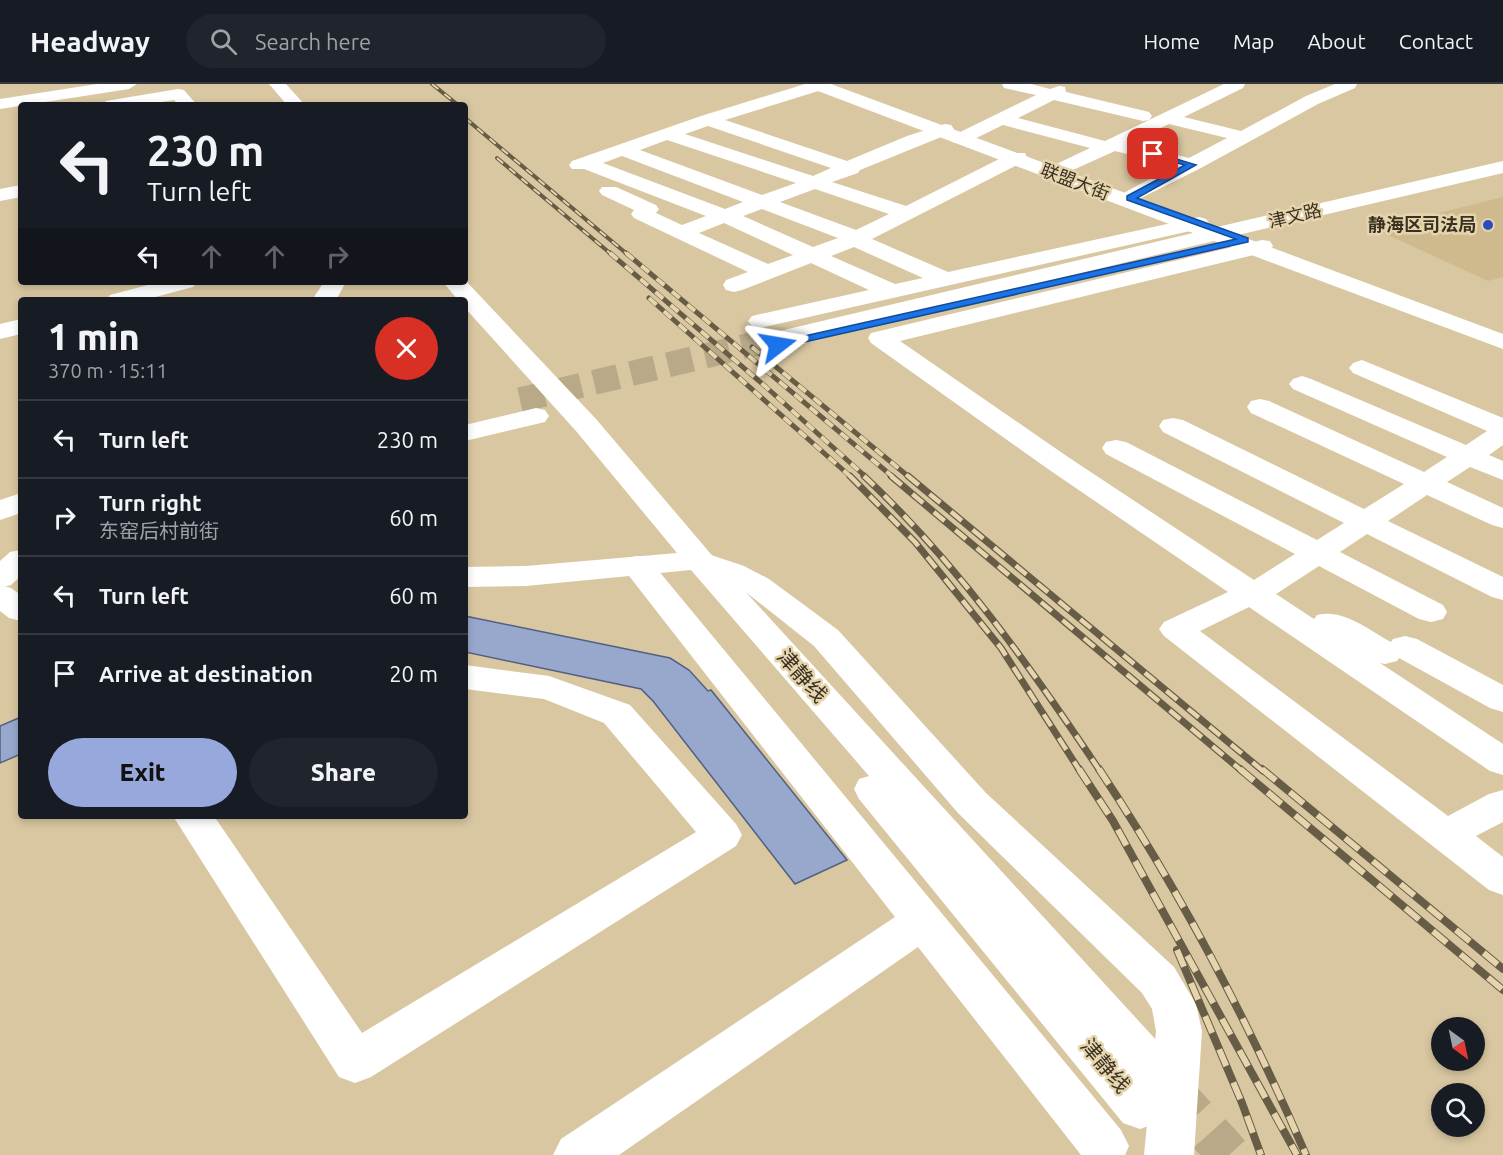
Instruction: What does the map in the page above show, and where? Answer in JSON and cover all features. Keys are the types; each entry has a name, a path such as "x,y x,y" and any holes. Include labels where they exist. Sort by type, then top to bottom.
{"main road":[{"path":"0,104 129,84"},
{"path":"277,84 293,102"},
{"path":"820,84 666,134 587,165 580,173 607,190 649,209 641,214 682,232 824,306"},
{"name":"联盟大街","path":"820,84 1503,340"},
{"path":"1010,84 1054,93 1163,137"},
{"path":"682,232 872,159 952,134 984,128 1074,84"},
{"path":"1249,118 1287,114 1349,84"},
{"path":"1055,172 1111,146 1166,111 1215,103 1235,92"},
{"path":"130,102 178,94 185,102"},
{"path":"1037,102 1095,117 1089,120 1141,127"},
{"path":"1166,111 1244,137"},
{"path":"728,113 872,159"},
{"path":"1127,199 1244,137 1268,116"},
{"path":"1002,119 1192,165"},
{"path":"707,120 850,169"},
{"path":"984,128 1087,158"},
{"path":"666,134 908,213"},
{"path":"1196,145 1218,151"},
{"path":"623,150 765,201 950,277"},
{"path":"735,285 776,281 814,256 908,213 1016,158"},
{"path":"587,165 701,206 891,291"},
{"name":"津文路","path":"772,338 891,321 1503,167"},
{"path":"659,222 786,174"},
{"name":"津文路","path":"950,277 1229,236 1503,177"},
{"path":"0,195 18,192"},
{"path":"772,338 824,306 950,277 1043,257 1229,236"},
{"path":"1229,236 879,338 1058,463 1259,590 1503,762"},
{"path":"1012,244 1043,257"},
{"path":"772,338 913,300 950,277"},
{"path":"129,297 173,285"},
{"path":"442,285 452,297"},
{"name":"津静线","path":"468,303 531,396"},
{"name":"津静线","path":"470,319 531,396 579,427 1140,1107"},
{"path":"0,332 18,327"},
{"path":"1362,368 1503,428"},
{"path":"1302,384 1503,471"},
{"path":"468,414 531,396"},
{"path":"468,429 531,396"},
{"path":"1260,407 1503,519"},
{"path":"1173,426 1503,590"},
{"path":"1503,433 1259,590 1176,629 1503,879"},
{"path":"1116,448 1431,612"},
{"path":"0,511 18,503"},
{"path":"0,524 18,521"},
{"path":"468,577 526,576 690,560 733,573 758,586 826,638 972,803 1136,957 1158,980 1174,1004 1179,1031 1163,1064 1169,1155"},
{"name":"津静线","path":"690,560 1163,1064"},
{"path":"637,565 1104,1146"},
{"path":"9,578 18,603"},
{"path":"1259,590 1503,700"},
{"path":"195,819 355,1062 722,835 617,714 549,688 468,677"},
{"path":"1445,835 1503,804"},
{"path":"578,1155 923,921"}],"shaded area":[{"path":"1503,197 1503,277 1488,281 1375,229"}],"building":[{"path":"468,617 670,658 689,670 708,691 711,690 847,860 795,884 653,701 641,689 468,653"},
{"path":"18,718 18,755 0,763 0,726"}],"tunnel":[{"path":"520,400 772,340"},
{"path":"1166,1085 1229,1155"}],"railway":[{"path":"432,84 454,102"},
{"path":"468,121 627,254"},
{"path":"497,158 611,254"},
{"path":"610,253 766,387 866,477"},
{"path":"626,253 893,477"},
{"path":"649,298 851,477"},
{"path":"752,347 909,477"},
{"path":"864,476 930,544 990,616 1100,771"},
{"path":"891,476 1242,771"},
{"path":"908,476 1263,771"},
{"path":"851,477 915,542 1001,648 1080,771"},
{"path":"1079,769 1113,821 1297,1155"},
{"path":"1099,769 1129,815 1211,957 1261,1055 1306,1155"},
{"path":"1240,769 1503,990"},
{"path":"1262,769 1503,969"},
{"path":"1177,950 1242,1103 1261,1155"}],"place":[{"name":"静海区司法局","path":"1488,225"}],"route":[{"path":"778,345 1245,240 1130,198 1192,165 1153,154"}]}
